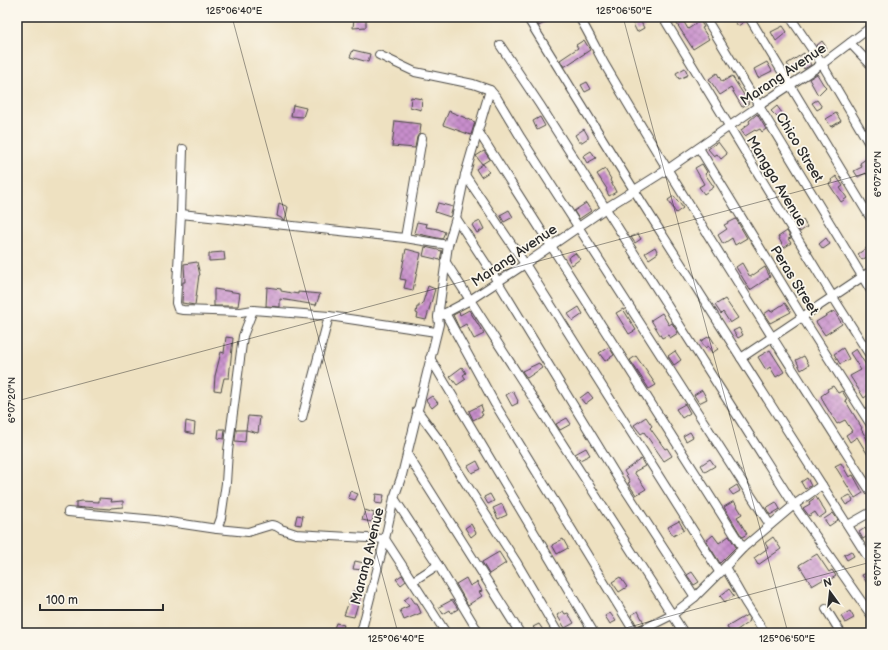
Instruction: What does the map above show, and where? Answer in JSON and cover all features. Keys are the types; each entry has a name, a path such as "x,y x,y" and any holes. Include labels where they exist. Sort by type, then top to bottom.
{"street":[{"path":"527,17 634,190 871,562"},
{"path":"579,17 604,64 668,169 871,492"},
{"name":"Mangga Avenue","path":"663,17 871,357"},
{"name":"Chico Street","path":"705,17 760,105 871,291"},
{"path":"749,17 871,219"},
{"path":"790,17 822,64 871,147"},
{"name":"Marang Avenue","path":"361,633 394,498 402,475 436,332 442,315 470,300 498,282 606,208 668,169 822,64 871,27"},
{"path":"850,44 871,65"},
{"path":"500,45 606,208 794,505 871,615"},
{"path":"379,55 415,72 473,84 490,90 770,525"},
{"path":"490,90 464,174 456,218 448,245 445,261 442,315 635,633 672,615 695,597 743,548 794,505 822,485"},
{"path":"478,131 743,548"},
{"path":"405,238 422,138"},
{"path":"183,148 176,303 178,309 241,312 253,310 329,316 436,332"},
{"name":"Peras Street","path":"699,148 802,318 871,425"},
{"path":"464,174 525,264 765,633"},
{"path":"181,214 405,238 448,245"},
{"path":"456,218 498,282 619,480 695,597"},
{"path":"445,261 684,633"},
{"path":"741,358 871,271"},
{"path":"217,529 222,511 243,336 253,310"},
{"path":"302,418 329,316"},
{"path":"430,358 594,633"},
{"path":"417,410 442,444 517,563 558,633"},
{"path":"407,454 520,633"},
{"path":"394,498 438,565 479,633"},
{"path":"68,512 148,519 248,532 271,525 296,534 385,539 446,633"},
{"path":"848,525 871,512"},
{"path":"413,581 438,565"},
{"path":"826,609 840,633"}],"building":[{"path":"533,17 544,17 547,21 539,26"},
{"path":"681,17 688,29 700,21 704,27 702,28 709,39 693,49 675,21"},
{"path":"732,17 741,17 744,22 738,26"},
{"path":"354,18 366,19 366,27 353,28"},
{"path":"639,18 644,28 637,32 632,22"},
{"path":"783,26 787,32 776,41 771,32"},
{"path":"584,40 590,50 564,67 560,60 578,48 576,45"},
{"path":"822,41 827,48 821,52 816,46"},
{"path":"353,50 370,54 368,62 350,57"},
{"path":"804,53 811,65 804,69 801,63 791,69 787,64"},
{"path":"767,62 772,71 758,78 754,69"},
{"path":"685,68 688,75 679,79 676,73"},
{"path":"717,73 722,82 732,76 749,103 742,107 731,88 720,95 709,79"},
{"path":"817,74 826,87 818,95 809,79"},
{"path":"587,82 591,89 585,92 581,85"},
{"path":"411,97 422,99 421,110 410,107"},
{"path":"817,100 822,107 817,110 812,103"},
{"path":"293,105 306,108 303,117 291,116"},
{"path":"777,106 782,113 777,117 771,111"},
{"path":"449,111 475,122 471,135 443,125"},
{"path":"836,113 841,121 831,127 826,119"},
{"path":"757,114 766,129 762,132 760,129 755,130 745,136 741,130 750,123 749,121"},
{"path":"540,117 545,126 537,130 533,121"},
{"path":"395,121 421,124 420,133 417,137 415,148 392,146"},
{"path":"584,129 588,138 582,142 579,142 575,135"},
{"path":"718,142 727,154 721,159 717,154 714,156 708,149"},
{"path":"484,151 490,159 482,164 476,156"},
{"path":"591,151 596,158 587,163 583,156"},
{"path":"869,157 871,161 871,180 866,173 858,177 854,171 862,167 860,163"},
{"path":"483,164 489,172 481,177 476,169"},
{"path":"702,164 707,172 705,174 714,187 704,194 699,187 704,184 695,168"},
{"path":"605,169 616,192 609,196 606,190 607,189 597,174"},
{"path":"836,176 843,186 840,188 847,198 841,202 829,184"},
{"path":"674,196 683,208 676,213 668,200"},
{"path":"279,203 288,207 285,220 277,216"},
{"path":"438,203 453,207 450,217 435,212"},
{"path":"586,203 591,211 579,219 574,211"},
{"path":"509,210 513,217 504,222 500,215"},
{"path":"736,219 747,238 735,245 732,238 723,244 718,235 727,229 724,225"},
{"path":"803,220 807,227 800,232 796,225"},
{"path":"480,221 484,229 477,233 472,225"},
{"path":"417,222 427,224 426,227 445,232 442,239 414,233"},
{"path":"787,231 791,238 788,239 791,243 784,248 778,237"},
{"path":"638,234 641,239 635,243 631,237"},
{"path":"826,238 830,244 823,249 819,244"},
{"path":"871,245 871,254 862,260 858,254"},
{"path":"425,247 442,251 440,260 423,256"},
{"path":"655,247 658,253 649,259 645,253"},
{"path":"406,249 421,253 413,290 404,288 406,280 400,279"},
{"path":"224,252 225,260 209,261 209,254"},
{"path":"575,253 580,259 572,265 568,258"},
{"path":"197,262 200,275 195,305 182,303 183,282 185,282 184,264"},
{"path":"742,263 750,277 765,267 770,277 750,290 736,267"},
{"path":"428,286 435,289 426,320 417,318 418,314 416,313 419,304 422,305"},
{"path":"267,287 298,294 298,292 320,294 316,305 280,299 280,307 266,306"},
{"path":"214,289 240,293 238,306 214,306"},
{"path":"725,299 738,318 730,323 723,312 721,314 715,305"},
{"path":"785,303 791,312 770,323 764,314 770,310 771,312"},
{"path":"579,307 583,314 573,321 568,314"},
{"path":"623,309 636,330 629,334 616,313"},
{"path":"469,310 484,334 474,339 466,324 459,328 453,315 459,312 460,315"},
{"path":"834,311 842,324 825,335 816,322"},
{"path":"662,313 669,325 672,323 678,333 670,338 668,335 662,338 651,320"},
{"path":"739,328 743,335 738,338 733,331"},
{"path":"710,336 718,349 712,353 708,346 705,348 701,341"},
{"path":"226,337 233,338 229,378 224,378 221,391 214,390 215,376 221,352 224,353"},
{"path":"609,347 614,355 605,361 599,353"},
{"path":"843,348 849,359 840,364 834,354"},
{"path":"856,349 871,373 871,393 864,398 850,376 861,370 850,353"},
{"path":"770,350 784,372 776,377 770,367 766,370 758,357"},
{"path":"675,351 681,360 674,365 668,356"},
{"path":"636,356 656,385 649,389 630,360"},
{"path":"804,356 809,365 801,370 796,360"},
{"path":"539,363 542,368 527,378 522,371"},
{"path":"462,367 466,373 463,375 466,379 457,385 450,376"},
{"path":"833,386 838,393 842,391 847,399 845,400 862,428 861,429 871,446 871,460 857,437 850,442 846,435 852,431 845,420 837,424 824,403 821,396 828,391 827,389"},
{"path":"702,390 707,399 699,403 694,395"},
{"path":"513,391 518,403 512,406 506,395"},
{"path":"588,392 593,398 585,404 580,398"},
{"path":"432,396 438,403 432,408 426,400"},
{"path":"685,404 690,413 682,418 676,409"},
{"path":"481,405 483,411 481,412 483,415 473,420 469,411"},
{"path":"248,416 260,417 258,433 246,430"},
{"path":"646,417 652,426 650,428 672,456 664,461 644,432 641,434 634,425"},
{"path":"567,418 571,424 560,430 556,424"},
{"path":"186,421 195,423 194,434 185,432"},
{"path":"219,429 225,429 224,439 218,438"},
{"path":"236,430 246,430 245,442 235,441"},
{"path":"690,432 693,437 686,441 683,436"},
{"path":"586,448 590,455 580,460 575,454"},
{"path":"641,459 645,466 634,472 646,489 636,495 628,483 630,482 624,471"},
{"path":"710,459 715,466 705,472 701,465"},
{"path":"477,461 481,469 472,473 468,466"},
{"path":"841,463 849,477 853,475 863,493 855,498 835,466"},
{"path":"807,478 811,486 805,489 801,482"},
{"path":"737,485 740,491 733,495 729,490"},
{"path":"350,491 358,494 355,500 348,498"},
{"path":"376,494 384,495 382,504 375,503"},
{"path":"490,494 494,501 488,504 484,497"},
{"path":"850,495 853,501 846,505 842,499"},
{"path":"816,497 826,513 819,518 815,512 809,516 803,508 810,504 809,502"},
{"path":"99,498 112,499 111,502 123,501 123,507 110,509 76,507 76,502 99,502"},
{"path":"734,501 742,514 737,517 747,534 742,537 724,507"},
{"path":"776,502 780,509 770,515 766,508"},
{"path":"502,504 507,515 498,519 493,508"},
{"path":"365,510 374,513 372,522 362,520"},
{"path":"833,513 838,520 829,526 824,519"},
{"path":"297,515 303,516 301,525 295,524"},
{"path":"679,521 684,530 673,536 668,527"},
{"path":"471,524 476,533 471,537 465,528"},
{"path":"865,528 869,535 863,539 859,532"},
{"path":"713,535 719,543 729,536 736,547 720,563 706,541"},
{"path":"773,537 781,549 758,565 754,558 768,548 765,543"},
{"path":"563,539 568,548 557,554 552,545"},
{"path":"851,551 854,556 847,560 844,555"},
{"path":"499,552 506,563 489,574 482,562"},
{"path":"817,554 829,572 832,570 836,576 826,582 824,579 812,586 799,565"},
{"path":"355,561 364,563 363,570 353,569"},
{"path":"692,572 699,582 694,585 687,575"},
{"path":"869,572 871,576 871,590 862,575"},
{"path":"402,575 406,581 401,585 396,579"},
{"path":"620,577 627,587 619,592 612,582"},
{"path":"466,578 470,586 477,582 482,591 479,592 482,596 468,605 456,584"},
{"path":"729,589 734,596 725,602 720,596"},
{"path":"353,591 361,594 354,617 344,615"},
{"path":"410,596 415,603 417,603 421,613 404,620 400,610 409,606 404,600"},
{"path":"452,600 458,609 451,613 450,610 443,614 439,607"},
{"path":"563,611 565,614 568,613 574,623 565,628 557,615"},
{"path":"638,611 644,623 637,626 631,615"},
{"path":"850,611 854,618 845,623 841,616"},
{"path":"610,613 616,621 610,624 605,616"},
{"path":"747,615 750,621 733,633 730,633 727,627"},
{"path":"336,623 344,625 341,633 333,631"},
{"path":"539,624 545,633 538,633 533,627"}]}
